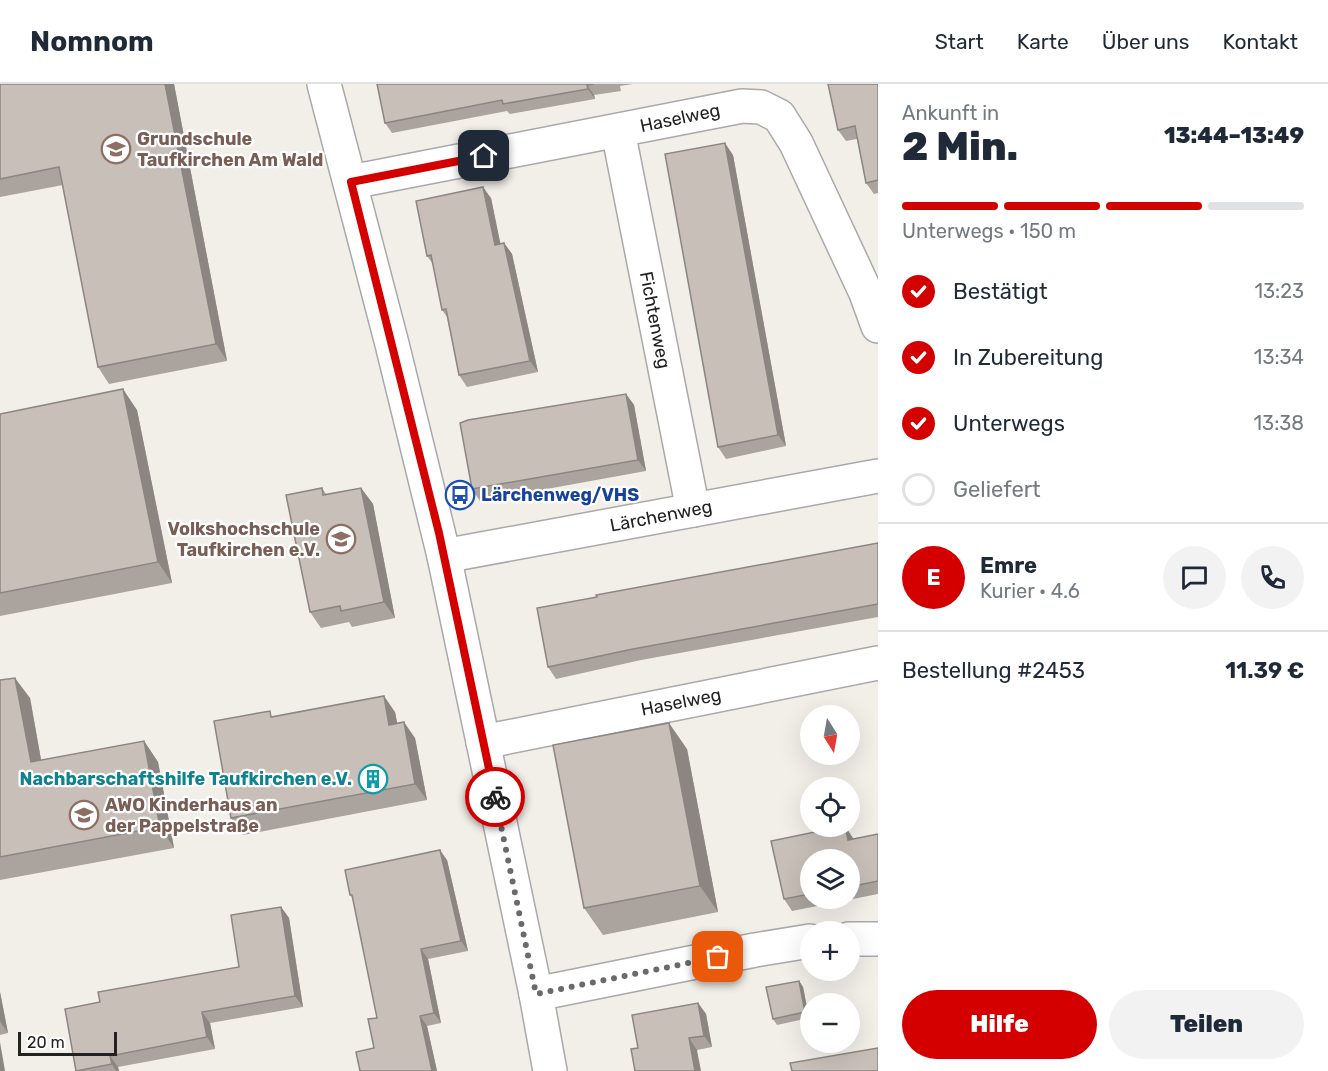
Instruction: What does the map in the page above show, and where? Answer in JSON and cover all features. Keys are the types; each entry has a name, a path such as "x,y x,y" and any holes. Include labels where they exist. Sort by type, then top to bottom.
{"street":[{"path":"324,84 351,182 444,556 536,994 550,1071"},
{"name":"Haselweg","path":"351,182 742,106 761,107 779,116 796,143 866,293 878,326"},
{"name":"Fichtenweg","path":"618,131 693,510"},
{"name":"Lärchenweg","path":"444,556 878,476"},
{"name":"Haselweg","path":"483,742 878,663"},
{"path":"860,939 878,939"},
{"path":"536,994 800,943"}],"building":[{"path":"0,84 165,84 216,344 98,367 59,167 0,179"},
{"path":"377,84 594,84 587,85 588,89 503,104 502,100 385,123"},
{"path":"828,84 878,84 878,180 866,183 855,126 838,130"},
{"path":"725,143 778,435 718,447 665,154"},
{"path":"483,187 495,245 504,243 530,361 459,375 446,309 442,310 431,255 427,256 416,201"},
{"path":"123,389 158,562 0,593 0,414"},
{"path":"626,394 638,460 472,489 460,423"},
{"name":"Volkshochschule Taufkirchen e.V.","path":"322,488 323,495 361,488 384,602 341,611 340,606 310,612 286,495"},
{"path":"878,543 878,604 548,667 537,608"},
{"name":"AWO Kinderhaus an der Pappelstraße","path":"15,678 31,762 144,741 160,827 0,857 0,680"},
{"path":"384,696 389,725 404,722 415,784 231,818 214,721 270,711 271,717"},
{"path":"669,723 700,886 584,908 553,745"},
{"path":"878,834 878,881 860,885 860,849 800,849 800,896 784,899 771,841 800,835 800,837 847,837 848,840"},
{"path":"440,850 461,941 421,949 434,1013 420,1016 432,1071 360,1071 356,1052 374,1048 368,1019 377,1018 345,870"},
{"path":"281,907 295,996 202,1012 207,1037 110,1056 112,1064 76,1071 65,1009 100,1002 98,992 239,967 231,915"},
{"path":"799,981 801,993 800,1013 773,1019 766,987"},
{"path":"698,1003 704,1036 689,1038 695,1071 635,1071 631,1049 638,1048 632,1015"},
{"path":"878,1048 878,1071 792,1071 790,1063 860,1053 860,1051"}],"way so far":[{"path":"495,797 536,994 718,957"}],"place":[{"name":"Grundschule Taufkirchen Am Wald","path":"116,149"},
{"name":"Lärchenweg/VHS","path":"460,495"},
{"name":"Volkshochschule Taufkirchen e.V.","path":"341,539"},
{"name":"Nachbarschaftshilfe Taufkirchen e.V.","path":"373,779"},
{"name":"AWO Kinderhaus an der Pappelstraße","path":"84,815"}],"route":[{"path":"484,156 351,182 439,533 495,797"}]}
